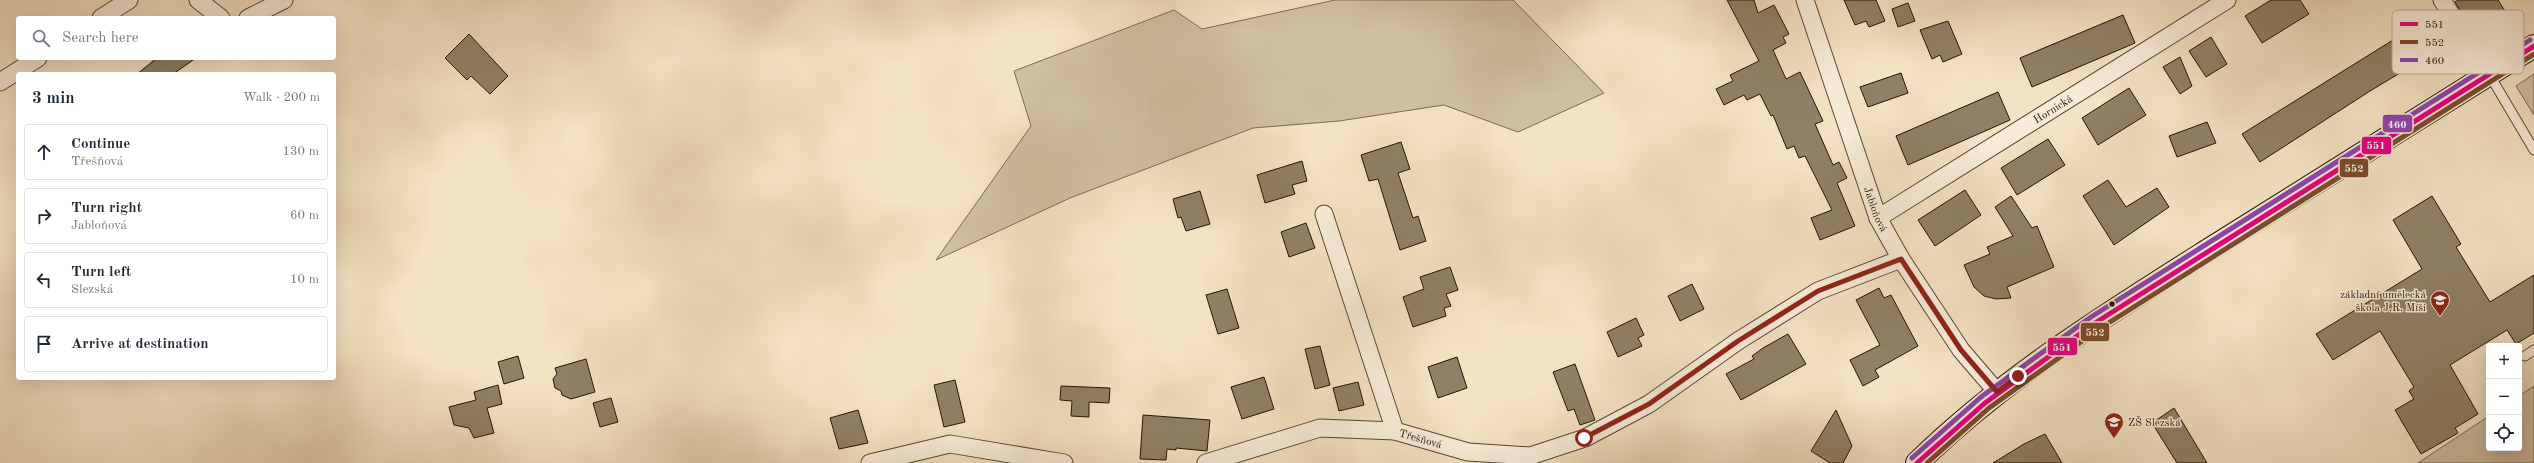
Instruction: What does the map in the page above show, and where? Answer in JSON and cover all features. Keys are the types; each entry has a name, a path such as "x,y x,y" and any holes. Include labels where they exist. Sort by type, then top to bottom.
{"street":[{"path":"104,16 129,0"},
{"path":"198,0 218,16"},
{"path":"252,16 284,0"},
{"name":"Jabloňová","path":"1805,0 1878,218 1901,259 1961,350 1997,392"},
{"name":"Hornická","path":"1878,218 2227,0"},
{"path":"2442,0 2448,10"},
{"path":"2524,52 2534,46"},
{"path":"0,82 35,60"},
{"path":"1917,463 1997,392 2117,308 2489,74"},
{"path":"1324,214 1395,431"},
{"name":"Třešňová","path":"1206,463 1320,428 1395,431 1468,452 1530,456 1584,438 1649,404 1738,341 1818,291 1901,259"},
{"path":"870,463 950,444 1064,463"}],"lane":[{"path":"2489,74 2534,150"},
{"path":"2525,356 2534,350"}],"shaded area":[{"path":"1335,0 1513,0 1604,93 1518,132 1444,105 1339,121 1253,128 1070,198 936,260 1031,126 1014,71 1174,10 1202,29"},
{"path":"2534,74 2534,115 2516,86"},
{"path":"2534,386 2534,463 2418,463 2486,418 2486,451 2522,451 2522,394"}],"building":[{"path":"1727,0 1754,0 1758,13 1774,5 1789,34 1783,37 1786,43 1773,50 1786,79 1800,72 1823,121 1815,124 1833,165 1839,162 1847,178 1837,183 1855,226 1820,240 1811,218 1832,210 1805,156 1799,158 1794,146 1787,149 1773,115 1771,116 1760,94 1747,100 1744,95 1724,105 1716,89 1733,81 1730,75 1759,61"},
{"path":"1844,0 1876,0 1885,21 1869,27 1866,21 1855,25"},
{"path":"2271,0 2300,0 2309,14 2262,43 2245,16"},
{"path":"2458,0 2498,0 2504,10 2460,10 2455,2"},
{"path":"1908,3 1915,21 1898,27 1892,9"},
{"path":"2123,15 2135,43 2032,87 2020,58"},
{"path":"1948,21 1962,54 1943,62 1940,55 1932,59 1920,30"},
{"path":"469,34 508,76 490,94 471,76 467,80 445,58"},
{"path":"2211,37 2227,64 2206,77 2189,51"},
{"path":"2392,41 2392,74 2398,74 2260,162 2242,134"},
{"path":"2180,57 2192,86 2180,94 2163,67"},
{"path":"154,60 193,60 176,72 140,72"},
{"path":"1901,73 1908,93 1868,107 1860,87"},
{"path":"2129,88 2146,115 2098,145 2082,118"},
{"path":"1998,92 2010,120 1908,165 1896,136"},
{"path":"2207,122 2216,143 2177,157 2169,136"},
{"path":"2048,139 2065,165 2017,195 2001,168"},
{"path":"1401,142 1410,169 1398,173 1413,218 1418,216 1426,241 1400,250 1378,179 1369,181 1361,155"},
{"path":"1302,161 1307,181 1292,185 1295,194 1265,203 1257,175"},
{"path":"2108,180 2126,207 2157,188 2169,207 2114,245 2083,196"},
{"path":"1965,190 1981,215 1935,246 1918,220"},
{"path":"1200,191 1210,224 1186,231 1181,217 1178,218 1173,199"},
{"path":"2011,196 2032,228 2037,226 2054,267 2007,287 2011,298 1996,299 1984,296 1974,287 1964,265 1990,254 1987,247 2013,236 1995,207"},
{"path":"2432,196 2461,244 2456,247 2490,302 2534,275 2534,333 2515,343 2507,330 2450,365 2478,414 2455,428 2458,433 2421,454 2395,410 2414,399 2409,391 2414,387 2380,331 2333,360 2316,334 2422,269 2393,220"},
{"path":"1306,223 1315,248 1289,257 1281,232"},
{"path":"1450,267 1458,290 1446,294 1451,306 1444,308 1446,316 1413,327 1403,297 1424,289 1420,277"},
{"path":"1692,284 1704,309 1680,321 1668,296"},
{"path":"1879,288 1884,298 1891,295 1918,346 1875,370 1879,377 1863,386 1850,360 1880,345 1856,300"},
{"path":"1227,289 1239,328 1218,334 1206,295"},
{"path":"1636,318 1644,335 1638,338 1642,346 1618,357 1607,332"},
{"path":"1788,334 1806,364 1741,400 1726,374 1754,359 1752,356"},
{"path":"1320,346 1330,385 1315,389 1305,349"},
{"path":"518,356 524,378 504,384 498,362"},
{"path":"1457,357 1467,388 1438,398 1428,367"},
{"path":"586,359 595,392 571,399 562,395 561,391 555,388 553,379 557,374 555,368"},
{"path":"1575,364 1595,420 1580,425 1574,409 1568,411 1553,372"},
{"path":"1264,377 1274,409 1242,419 1231,387"},
{"path":"955,380 965,422 944,427 934,385"},
{"path":"1358,382 1364,405 1339,411 1333,388"},
{"path":"498,385 502,404 487,408 494,433 474,438 469,428 454,425 449,407 476,400 474,392"},
{"path":"1061,386 1110,388 1109,403 1089,402 1089,417 1071,416 1072,401 1060,400"},
{"path":"611,398 618,422 600,427 593,403"},
{"path":"2174,408 2207,463 2177,463 2152,423"},
{"path":"858,410 868,443 839,449 830,418"},
{"path":"1836,410 1852,446 1843,463 1830,463 1811,451"},
{"path":"1143,415 1210,420 1207,451 1176,448 1176,450 1167,449 1166,460 1140,459"},
{"path":"2045,434 2062,463 1993,463 2024,444"}],"transit line":[{"name":"460","path":"2524,44 2530,40"},
{"name":"551","path":"2524,52 2534,46"},
{"name":"552","path":"2524,60 2534,54"},
{"name":"460","path":"1912,458 1981,397 2091,317 2476,74"},
{"name":"551","path":"1917,463 1985,403 2095,323 2490,74"},
{"name":"552","path":"1927,463 1989,408 2099,329 2502,74"}],"place":[{"name":"základní umělecká škola J.R. Míši","path":"2440,317"},
{"name":"ZŠ Slezská","path":"2114,439"}],"route":[{"path":"1584,438 1649,404 1738,341 1818,291 1901,259 1961,350 1997,392 2018,376"}]}
